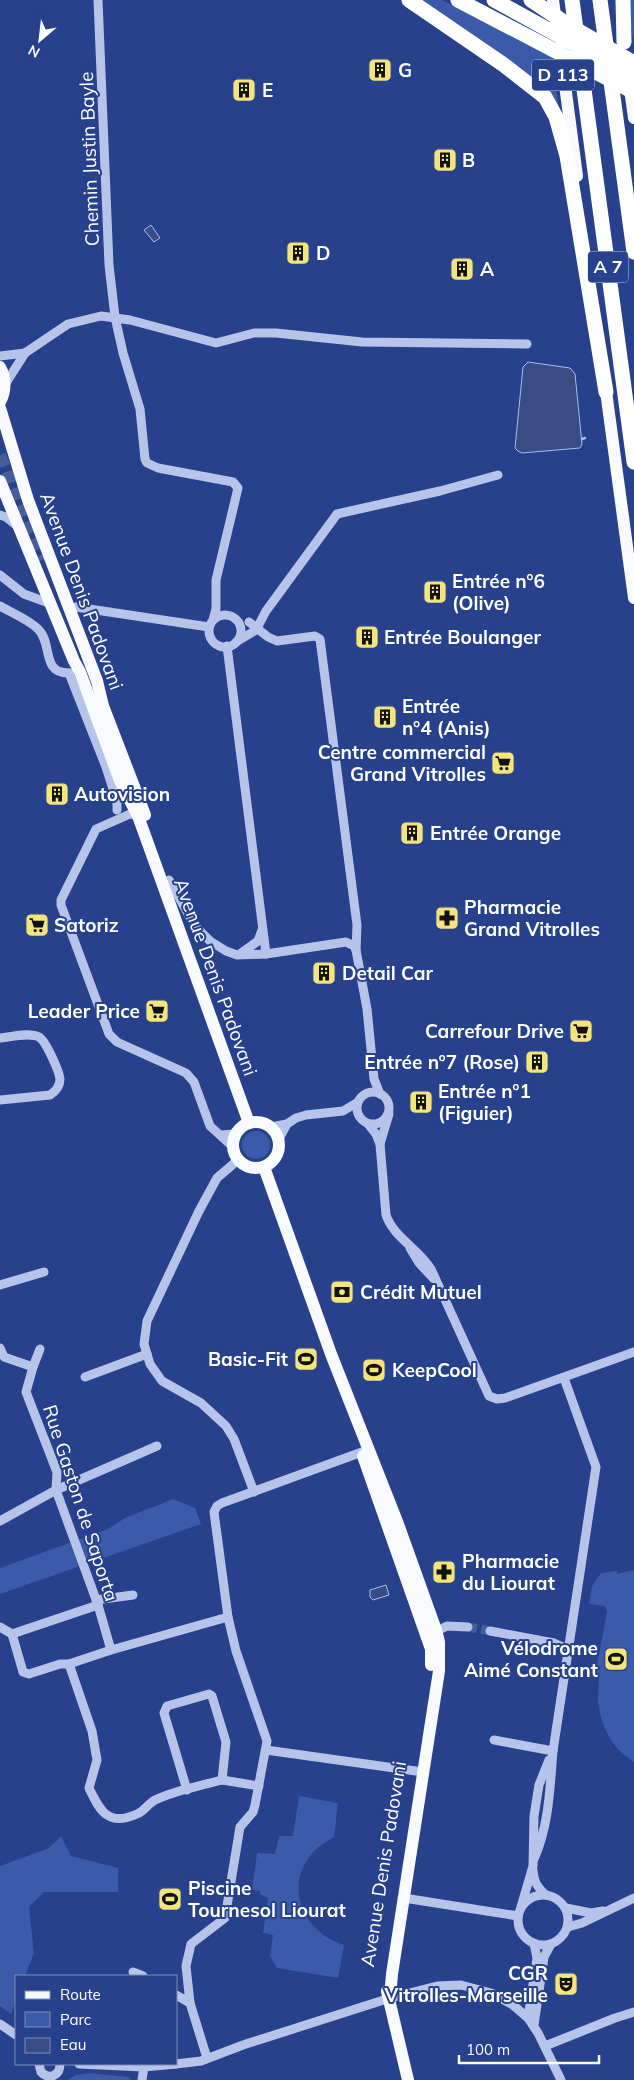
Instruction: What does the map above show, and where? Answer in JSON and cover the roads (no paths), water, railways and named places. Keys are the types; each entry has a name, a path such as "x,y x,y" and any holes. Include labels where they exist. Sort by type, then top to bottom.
{"highway":[{"path":"409,0 524,79 545,97 552,108 562,134 567,156 606,392"},
{"path":"459,0 634,92"},
{"path":"494,0 634,77"},
{"path":"520,0 543,5 570,26 634,63"},
{"name":"A 7","path":"572,0 634,462"},
{"name":"A 7","path":"600,0 634,252"},
{"path":"623,0 624,42"},
{"path":"595,40 634,56"}],"main road":[{"path":"618,0 634,118"},
{"name":"D 113","path":"543,5 606,392 634,598"},
{"path":"0,367 4,376 4,396 0,402"},
{"name":"Avenue Denis Padovani","path":"0,408 28,500 97,681 103,706 169,880"},
{"name":"Avenue Denis Padovani","path":"0,481 120,781 138,816 249,1123"},
{"path":"74,669 72,642 42,560 51,574 93,685 103,706"},
{"name":"Avenue Denis Padovani","path":"132,785 138,816"},
{"path":"256,1122 271,1127 280,1146 275,1159 264,1167 250,1168 238,1160 234,1141 243,1126 256,1122"},
{"name":"Avenue Denis Padovani","path":"264,1167 331,1354 398,1524 439,1642 439,1671 392,1974 390,1998"},
{"name":"Avenue Denis Padovani","path":"331,1354 352,1428 431,1649 429,1696 385,1973 384,1984 390,1998"},
{"path":"390,1998 408,2080"}],"street":[{"name":"Chemin Justin Bayle","path":"98,0 109,266 115,317 123,353 140,409 144,455 147,463 158,468 233,482 238,488 216,580 217,597"},
{"path":"4,386 25,353 68,324 100,316 115,317 216,343 254,333 276,333 362,342 528,344"},
{"path":"0,356 25,353"},
{"path":"217,597 210,635 214,642 231,644 249,636 258,628 266,611 337,514 440,491 498,475"},
{"path":"0,515 13,522 21,531"},
{"path":"0,575 24,594 46,602"},
{"path":"217,597 240,629 238,638 231,644"},
{"path":"0,606 36,627 42,633 52,667 57,672 74,669 117,800 117,810"},
{"path":"76,607 211,624"},
{"path":"249,622 266,611"},
{"path":"211,624 220,615 249,622 268,637 277,641 315,636 320,640 357,925 356,950 367,1009 374,1079 380,1094 388,1102 390,1108 380,1144"},
{"path":"231,644 266,954"},
{"path":"112,821 122,793 120,781"},
{"path":"138,816 130,814 99,827 94,832 61,900 61,905 110,1034 117,1042 186,1072 194,1082 210,1126 221,1135 234,1141"},
{"path":"169,880 194,926 210,941 226,951 237,955 266,954 346,942 354,946 356,950"},
{"path":"237,955 258,941 262,928"},
{"path":"0,1038 38,1036 44,1041 60,1078 59,1086 50,1095 0,1100"},
{"path":"271,1127 287,1124 296,1118 306,1115 343,1111 358,1102 367,1093 374,1079"},
{"path":"367,1093 380,1094"},
{"path":"358,1102 358,1114 376,1134 380,1144 386,1214 393,1229 426,1260 466,1341 483,1384 490,1396 497,1399 505,1398 634,1352"},
{"path":"343,1111 365,1122 375,1124 384,1119 390,1108"},
{"path":"278,1139 287,1124"},
{"path":"238,1160 213,1184 151,1312 145,1330 144,1344 150,1364 162,1381 201,1403 226,1426 234,1439 254,1492"},
{"path":"0,1286 44,1272"},
{"path":"0,1348 4,1357 34,1367"},
{"name":"Rue Gaston de Saporta","path":"40,1349 26,1392 57,1472 56,1490 97,1602 111,1650"},
{"path":"85,1377 147,1354"},
{"path":"546,1895 534,1881 534,1816 539,1785 553,1750 596,1467 564,1378"},
{"path":"0,1521 56,1490 157,1446"},
{"path":"207,2058 190,2003 186,1966 191,1944 225,1918 240,1827 253,1812 267,1741 236,1651 228,1617 214,1512 216,1506 362,1452"},
{"path":"12,1634 97,1602 133,1595"},
{"path":"0,1627 12,1634 23,1672 29,1674 228,1617"},
{"path":"429,1642 431,1634 436,1630 447,1626 466,1626"},
{"path":"490,1631 554,1643 562,1647 567,1653"},
{"path":"69,1664 92,1731 97,1760 89,1788 99,1808 106,1816 118,1819 138,1814 154,1800 222,1780 259,1786"},
{"path":"187,1790 164,1713 168,1706 209,1694 212,1696 226,1742 222,1780"},
{"path":"494,1740 553,1750"},
{"path":"266,1750 416,1771"},
{"path":"533,1862 518,1916 518,1924 521,1932 527,1939 534,1943 551,1944"},
{"path":"522,1907 532,1897 546,1895 554,1897 566,1908 568,1914 568,1927 562,1937 551,1944 544,1958 531,2022"},
{"path":"404,1898 518,1916"},
{"path":"568,1927 582,1923 634,1898"},
{"path":"566,1908 591,1913 610,1910"},
{"path":"531,2022 531,1996 537,1955 534,1943"},
{"path":"133,1972 140,1975"},
{"path":"178,2064 201,2062 207,2058 390,1998 437,1986 461,1985 491,1993 513,2005 531,2022 561,2080"},
{"path":"178,1996 190,2003"},
{"path":"513,2005 525,2003 531,1996"},
{"path":"545,2046 634,2012"},
{"path":"0,2024 15,2034"},
{"path":"40,2065 40,2072 47,2078 56,2074 60,2069 60,2065"},
{"path":"101,2065 144,2067 165,2065"},
{"path":"142,2080 144,2067"}],"water":[{"path":"151,225 160,238 154,242 144,230"},
{"path":"528,362 570,368 575,374 582,444 580,448 522,453 515,448 523,367"},
{"path":"386,1585 389,1595 373,1600 370,1597 370,1590"}],"tunnel":[{"path":"0,455 42,560"},
{"path":"468,1627 490,1631"}],"place":[{"name":"G","path":"380,70"},
{"name":"E","path":"244,90"},
{"name":"B","path":"445,160"},
{"name":"D","path":"298,253"},
{"name":"A","path":"462,269"},
{"name":"Entrée n°6 (Olive)","path":"435,592"},
{"name":"Entrée Boulanger","path":"367,637"},
{"name":"Entrée n°4 (Anis)","path":"385,717"},
{"name":"Centre commercial Grand Vitrolles","path":"503,763"},
{"name":"Autovision","path":"57,794"},
{"name":"Entrée Orange","path":"412,833"},
{"name":"Pharmacie Grand Vitrolles","path":"447,918"},
{"name":"Satoriz","path":"37,925"},
{"name":"Detail Car","path":"324,973"},
{"name":"Leader Price","path":"157,1011"},
{"name":"Carrefour Drive","path":"581,1031"},
{"name":"Entrée n°7 (Rose)","path":"537,1062"},
{"name":"Entrée n°1 (Figuier)","path":"421,1102"},
{"name":"Crédit Mutuel","path":"342,1292"},
{"name":"Basic-Fit","path":"306,1359"},
{"name":"KeepCool","path":"374,1370"},
{"name":"Pharmacie du Liourat","path":"444,1572"},
{"name":"Vélodrome Aimé Constant","path":"616,1659"},
{"name":"Piscine Tournesol Liourat","path":"170,1899"},
{"name":"CGR Vitrolles-Marseille","path":"566,1984"}]}
